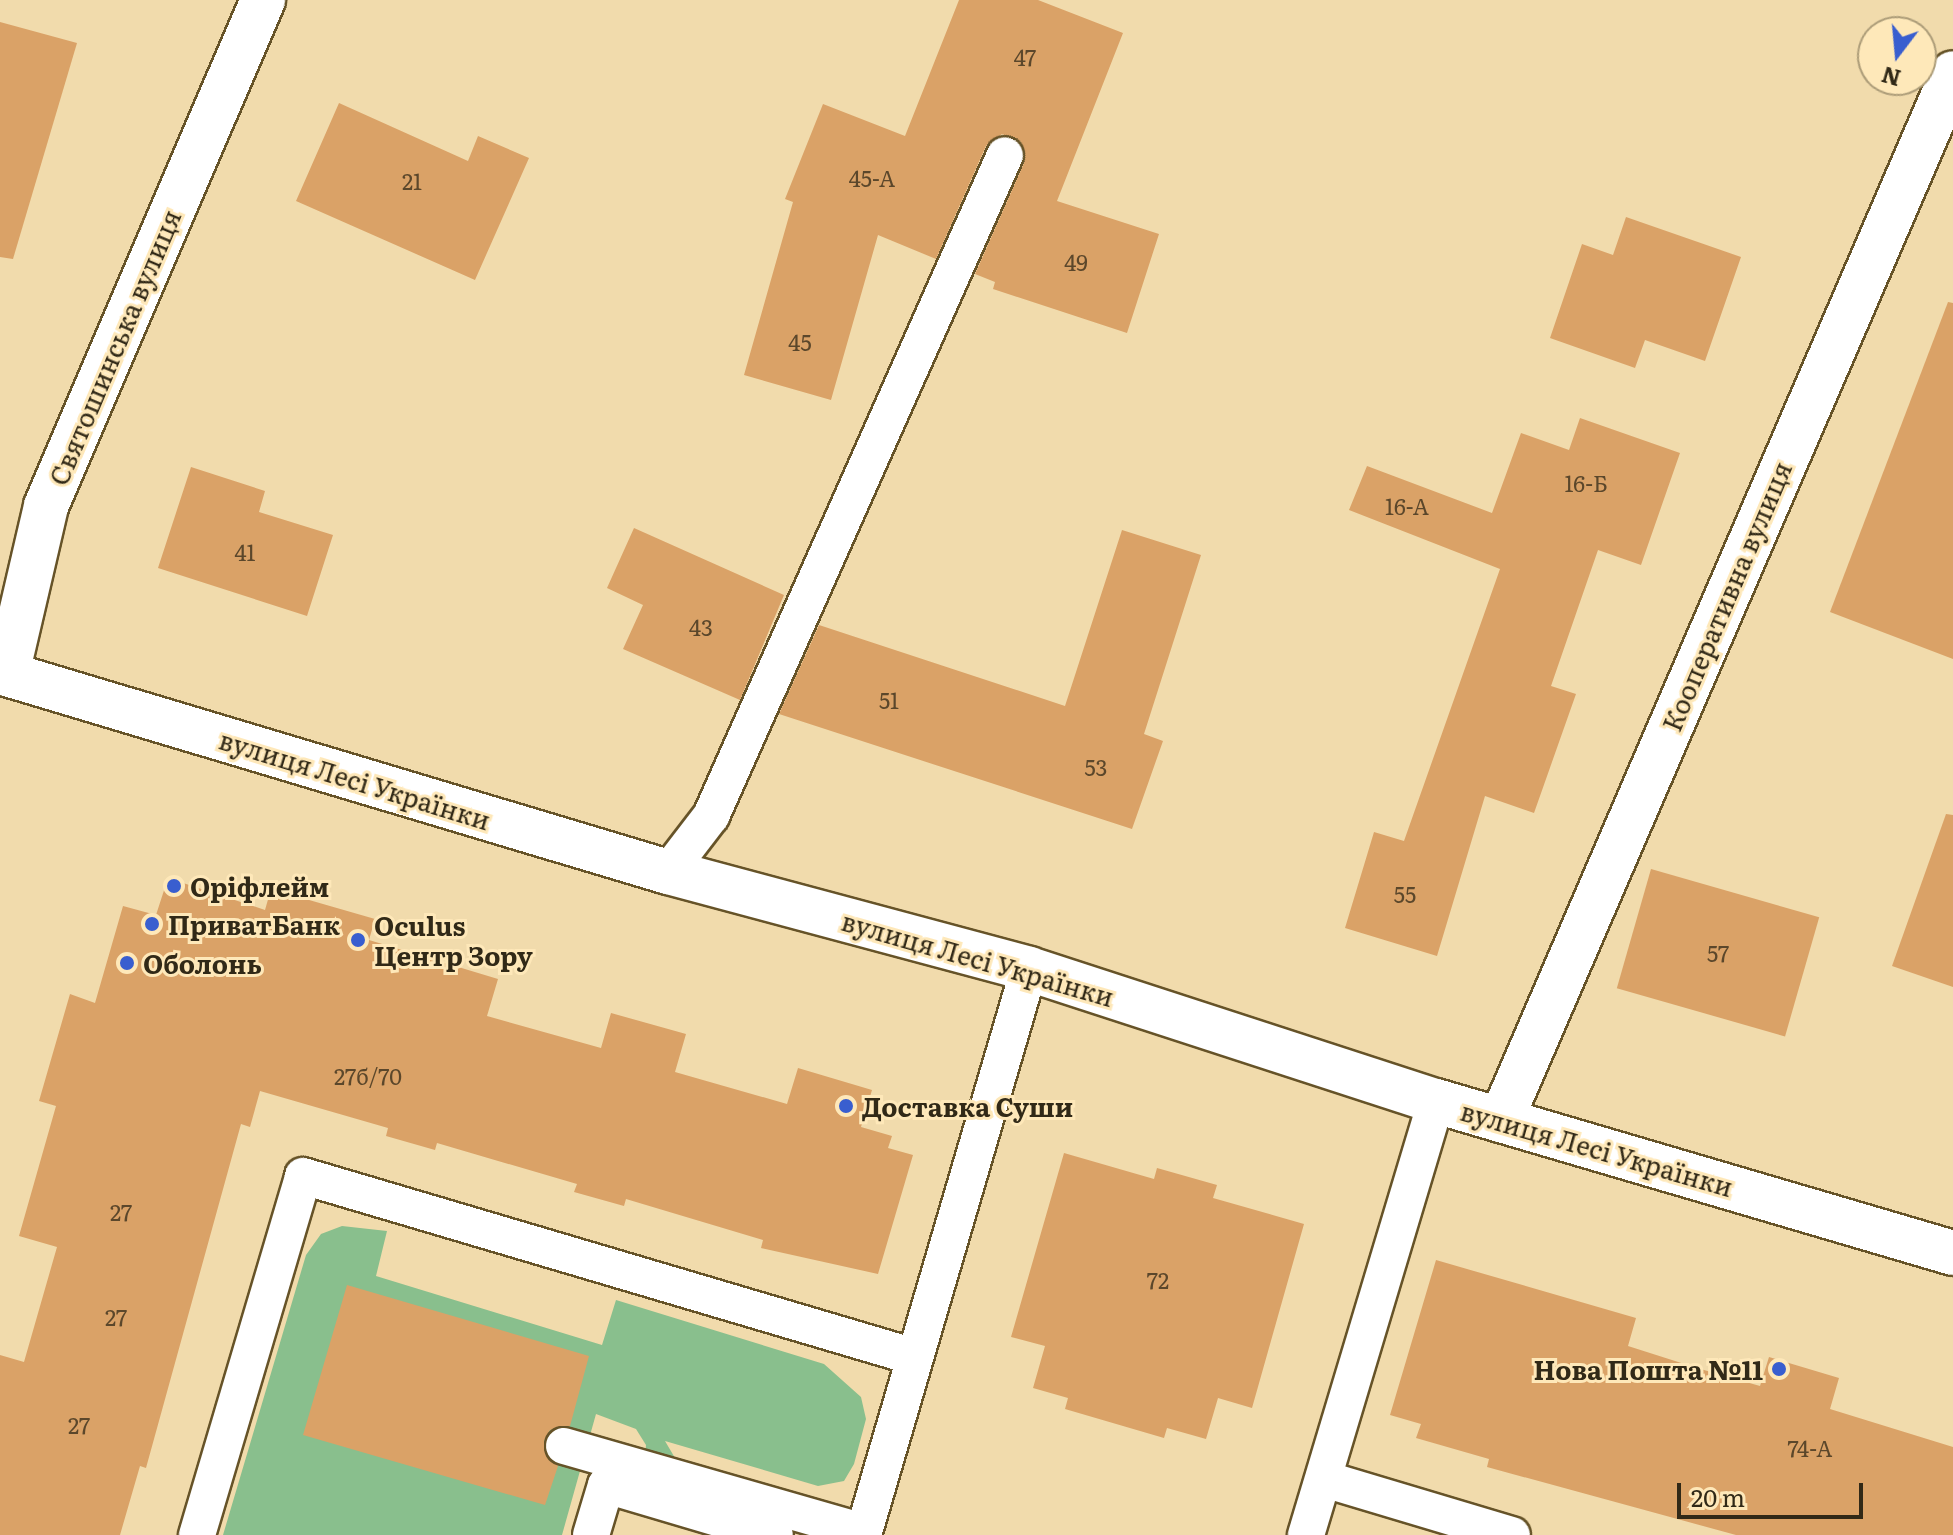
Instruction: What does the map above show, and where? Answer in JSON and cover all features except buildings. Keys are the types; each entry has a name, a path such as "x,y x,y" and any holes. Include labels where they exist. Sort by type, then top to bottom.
{"street":[{"name":"Святошинська вулиця","path":"2,684 46,506 263,0"},
{"name":"Кооперативна вулиця","path":"1501,1120 1953,73"},
{"name":"вулиця Лесі Українки","path":"2,684 668,872 1029,969 1436,1101 1953,1253"}],"lane":[{"path":"668,872 711,816 1005,155"},
{"path":"564,1446 863,1533 1029,969"},
{"path":"1306,1535 1436,1101"},
{"path":"197,1535 303,1176 915,1357"},
{"path":"1324,1479 1512,1535"},
{"path":"591,1535 606,1485 775,1535"}],"green space":[{"path":"342,1226 387,1231 376,1276 602,1345 616,1300 824,1364 861,1397 866,1419 854,1464 844,1481 818,1486 665,1441 675,1458 670,1480 644,1468 646,1445 636,1429 596,1414 562,1535 223,1535 306,1255 321,1234"}],"place":[{"name":"Оріфлейм","path":"174,886"},
{"name":"ПриватБанк","path":"152,924"},
{"name":"Oculus Центр Зору","path":"358,940"},
{"name":"Оболонь","path":"127,963"},
{"name":"Доставка Суши","path":"846,1106"},
{"name":"Нова Пошта №11","path":"1779,1369"}]}
